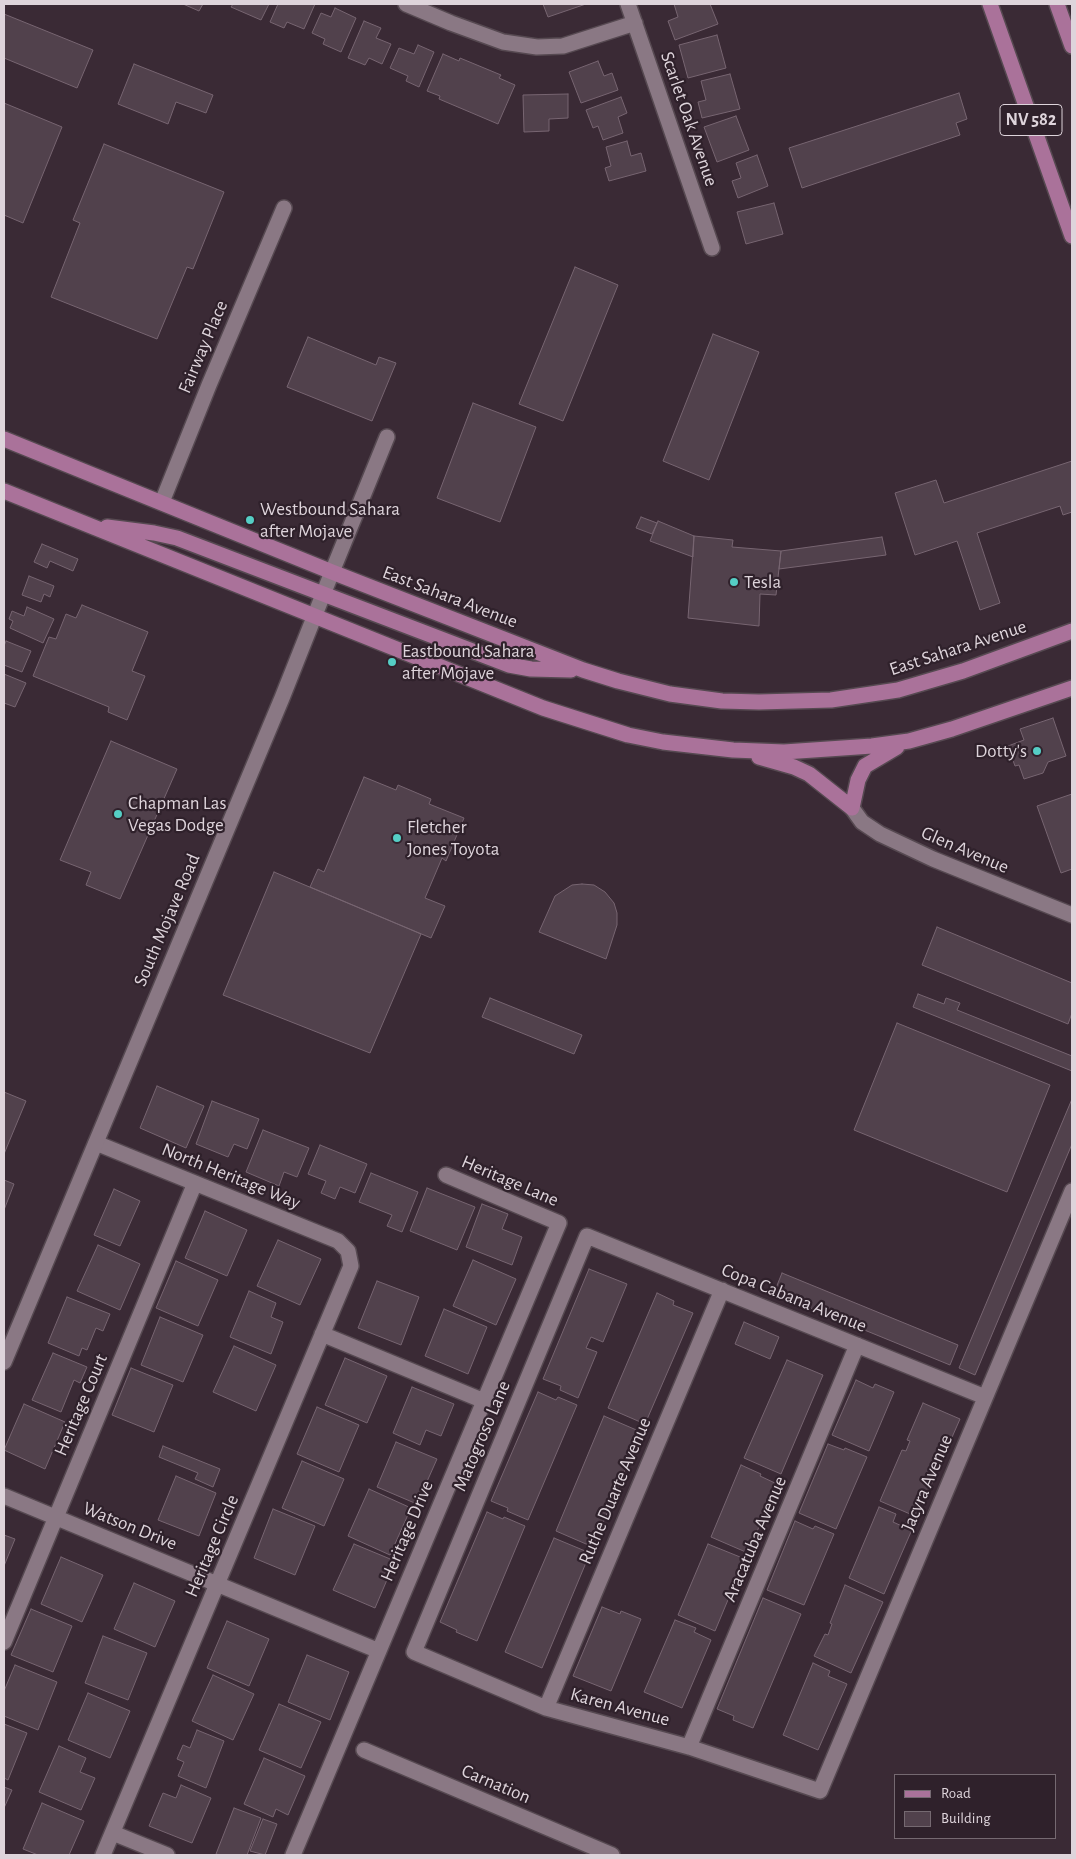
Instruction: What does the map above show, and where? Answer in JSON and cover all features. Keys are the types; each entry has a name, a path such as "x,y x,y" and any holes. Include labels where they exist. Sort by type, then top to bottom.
{"main road":[{"name":"NV 582","path":"990,4 1072,236"},
{"path":"1057,4 1072,46"},
{"name":"East Sahara Avenue","path":"4,439 332,572 583,670 670,694 722,701 746,702 831,700 898,690 963,671 1072,631"},
{"path":"4,491 543,708 589,724 663,742 733,750 784,752 837,750 908,741 952,729 1072,688"},
{"path":"85,524 177,538 509,665 532,669 583,670"},
{"path":"733,750 801,770 818,779 852,808 858,780 865,766 884,753 908,741"}],"street":[{"path":"406,4 503,42 537,47 563,46 635,23"},
{"name":"Scarlet Oak Avenue","path":"628,4 712,248"},
{"name":"Fairway Place","path":"162,502 284,208"},
{"name":"South Mojave Road","path":"4,1362 315,617 387,437"},
{"name":"Glen Avenue","path":"852,808 862,822 880,834 933,859 1072,915"},
{"name":"North Heritage Way","path":"96,1143 338,1241 348,1251"},
{"name":"Heritage Lane","path":"446,1175 559,1223"},
{"name":"Heritage Court","path":"4,1642 195,1183"},
{"name":"Jacyra Avenue","path":"820,1791 1072,1191"},
{"name":"Heritage Drive","path":"293,1855 559,1223"},
{"name":"Copa Cabana Avenue","path":"587,1236 985,1397"},
{"name":"Matogroso Lane","path":"414,1652 587,1236"},
{"name":"Heritage Circle","path":"103,1855 351,1266 348,1251"},
{"name":"Ruthe Duarte Avenue","path":"546,1708 722,1290"},
{"path":"322,1334 484,1401"},
{"name":"Aracatuba Avenue","path":"689,1747 858,1345"},
{"name":"Watson Drive","path":"4,1496 379,1651"},
{"name":"Karen Avenue","path":"414,1652 546,1708 689,1747 820,1791"},
{"name":"Carnation","path":"364,1750 612,1855"},
{"path":"113,1832 167,1855"}],"building":[{"path":"183,4 203,4 199,11"},
{"path":"233,4 269,4 261,20 231,7"},
{"path":"278,4 315,4 304,29 287,22 284,28 270,22"},
{"path":"543,4 586,4 548,17"},
{"path":"674,4 710,4 718,24 675,40 668,21 678,17"},
{"path":"335,8 356,18 341,52 323,44 325,39 312,33 321,13 331,17"},
{"path":"4,14 93,50 77,88 4,58"},
{"path":"364,21 381,28 376,38 391,44 382,64 369,58 365,65 348,58"},
{"path":"717,35 726,68 688,78 679,45"},
{"path":"418,45 434,52 419,87 406,81 408,76 390,68 399,48 414,54"},
{"path":"443,54 459,61 460,58 501,75 499,78 515,85 498,124 439,99 440,96 427,91"},
{"path":"598,61 604,76 612,73 618,90 581,103 569,72"},
{"path":"134,64 213,95 206,113 176,102 168,124 118,104"},
{"path":"730,74 740,109 702,118 698,102 706,100 701,81"},
{"path":"959,93 967,119 956,123 960,135 802,188 789,148"},
{"path":"568,94 568,118 549,119 549,131 524,132 523,95"},
{"path":"621,97 627,113 618,117 623,133 603,140 598,126 593,128 586,110"},
{"path":"4,103 62,127 23,223 4,215"},
{"path":"736,116 749,150 717,162 704,127"},
{"path":"627,141 631,156 641,153 646,171 609,181 605,168 611,166 606,147"},
{"path":"104,144 224,192 193,269 187,267 157,339 51,297 80,223 73,220"},
{"path":"757,155 768,186 738,198 732,181 741,178 736,163"},
{"path":"774,203 783,234 746,244 737,212"},
{"path":"575,267 618,285 563,421 519,404"},
{"path":"713,334 759,352 709,480 663,461"},
{"path":"308,337 376,365 379,357 396,363 372,421 287,387"},
{"path":"473,403 536,427 500,522 437,498"},
{"path":"1072,461 1072,512 1063,515 1060,506 977,533 1000,603 980,610 957,541 915,555 895,493 936,480 944,503"},
{"path":"641,517 657,523 652,534 636,528"},
{"path":"658,521 694,536 693,557 650,541"},
{"name":"Tesla","path":"694,536 733,540 732,547 781,551 776,595 760,594 759,626 688,618"},
{"path":"882,537 886,555 779,569 781,551"},
{"path":"42,544 78,559 73,571 50,561 47,568 34,562"},
{"path":"29,576 54,586 50,597 44,594 41,602 22,595"},
{"path":"82,605 148,632 132,671 145,676 127,720 108,712 109,707 33,676 49,637 56,639 66,614 76,618"},
{"path":"27,607 54,619 43,643 10,628 13,621 9,619 12,611 24,616"},
{"path":"6,641 31,651 22,672 4,665 4,646"},
{"path":"4,674 26,683 15,707 4,703"},
{"name":"Dotty's","path":"1053,718 1066,756 1048,762 1043,773 1024,779 1019,765 1015,766 1008,746 1024,740 1020,729"},
{"name":"Chapman Las Vegas Dodge","path":"111,741 177,769 120,899 86,885 91,872 60,860"},
{"name":"Fletcher Jones Toyota","path":"364,777 396,790 398,785 431,799 429,804 464,818 446,861 442,858 425,898 445,906 431,938 310,887 318,869 324,872"},
{"path":"1072,794 1072,869 1061,873 1037,806"},
{"path":"274,872 421,934 370,1053 223,995"},
{"path":"572,885 594,885 605,892 614,903 617,913 617,925 606,959 539,932 555,896"},
{"path":"937,927 1072,983 1072,1013 1068,1024 922,965"},
{"path":"918,994 944,1004 946,998 960,1003 957,1010 1072,1056 1072,1071 913,1007"},
{"path":"490,998 582,1035 574,1054 482,1017"},
{"path":"897,1023 1050,1085 1007,1192 854,1130"},
{"path":"157,1086 204,1106 186,1148 140,1128"},
{"path":"4,1092 26,1101 4,1154"},
{"path":"1072,1099 1072,1144 975,1375 959,1368"},
{"path":"212,1101 259,1119 247,1149 234,1144 228,1157 196,1144"},
{"path":"263,1130 309,1148 297,1177 284,1172 279,1186 246,1172"},
{"path":"320,1145 367,1164 355,1193 340,1187 335,1199 321,1193 326,1181 308,1174"},
{"path":"371,1173 418,1192 402,1232 387,1226 392,1215 359,1202"},
{"path":"4,1180 14,1184 4,1210"},
{"path":"427,1188 475,1207 457,1250 410,1231"},
{"path":"114,1189 140,1201 120,1246 94,1235"},
{"path":"482,1204 508,1214 502,1229 522,1237 512,1265 466,1247"},
{"path":"205,1211 247,1230 227,1276 185,1258"},
{"path":"278,1240 321,1259 300,1305 257,1286"},
{"path":"98,1245 140,1264 120,1310 77,1291"},
{"path":"473,1260 516,1279 496,1325 453,1306"},
{"path":"176,1261 218,1280 198,1326 156,1308"},
{"path":"589,1269 627,1284 603,1342 591,1337 586,1348 597,1352 578,1398 560,1390 561,1386 543,1379"},
{"path":"782,1273 958,1345 950,1365 774,1293"},
{"path":"377,1281 419,1297 401,1345 358,1328"},
{"path":"249,1291 276,1303 271,1317 283,1322 271,1354 230,1337"},
{"path":"657,1293 674,1301 673,1305 693,1313 645,1424 608,1408"},
{"path":"67,1297 110,1314 103,1331 96,1328 87,1350 82,1348 79,1356 48,1343"},
{"path":"444,1309 487,1327 468,1374 425,1356"},
{"path":"160,1317 203,1335 183,1382 141,1365"},
{"path":"744,1322 779,1337 770,1359 735,1344"},
{"path":"234,1346 276,1365 256,1411 213,1392"},
{"path":"53,1353 87,1367 80,1383 74,1380 61,1412 32,1400"},
{"path":"345,1358 387,1376 367,1423 325,1405"},
{"path":"787,1360 823,1375 781,1474 744,1458"},
{"path":"131,1368 173,1385 154,1432 112,1415"},
{"path":"856,1380 873,1388 875,1384 894,1392 869,1451 832,1435"},
{"path":"412,1387 454,1404 441,1436 426,1430 420,1445 393,1433"},
{"path":"538,1392 556,1400 558,1397 577,1405 528,1520 507,1511 508,1508 491,1501"},
{"path":"923,1403 960,1419 917,1517 880,1501 902,1450 906,1451 910,1441 907,1440"},
{"path":"24,1404 65,1422 45,1469 4,1450"},
{"path":"317,1407 359,1425 339,1472 297,1454"},
{"path":"604,1416 641,1432 593,1547 556,1531"},
{"path":"396,1442 437,1459 417,1504 377,1487"},
{"path":"828,1444 844,1450 845,1448 867,1457 836,1529 799,1513"},
{"path":"163,1446 220,1469 213,1487 195,1479 198,1473 159,1457"},
{"path":"302,1461 344,1479 324,1526 282,1508"},
{"path":"741,1465 777,1484 748,1553 711,1537"},
{"path":"176,1476 216,1493 199,1536 158,1520"},
{"path":"369,1489 411,1508 390,1555 348,1536"},
{"path":"879,1507 896,1514 893,1522 904,1527 906,1522 914,1525 884,1594 849,1578"},
{"path":"273,1509 315,1526 295,1575 254,1558"},
{"path":"487,1512 525,1526 477,1641 456,1632 457,1630 440,1622"},
{"path":"795,1521 813,1529 815,1526 834,1534 804,1605 767,1590"},
{"path":"4,1535 15,1539 4,1566"},
{"path":"554,1538 590,1553 542,1668 505,1652"},
{"path":"354,1544 395,1561 375,1608 333,1590"},
{"path":"708,1544 745,1559 715,1631 678,1615"},
{"path":"61,1557 103,1575 82,1622 41,1604"},
{"path":"134,1583 175,1601 155,1647 114,1629"},
{"path":"845,1585 883,1602 851,1673 814,1656 825,1634 828,1635 832,1624 830,1623"},
{"path":"763,1598 801,1614 753,1728 733,1720 734,1716 717,1709"},
{"path":"602,1607 620,1614 621,1611 641,1619 611,1691 573,1676"},
{"path":"31,1609 72,1626 53,1672 11,1655"},
{"path":"675,1620 696,1628 694,1632 711,1640 682,1708 644,1692"},
{"path":"227,1621 269,1639 249,1686 207,1668"},
{"path":"103,1636 147,1653 128,1700 85,1683"},
{"path":"307,1655 349,1672 330,1720 288,1702"},
{"path":"813,1663 830,1671 828,1676 847,1684 818,1750 783,1735"},
{"path":"15,1665 57,1682 38,1730 4,1716 4,1691"},
{"path":"213,1675 254,1694 233,1740 192,1721"},
{"path":"88,1693 130,1711 110,1758 68,1740"},
{"path":"279,1704 321,1722 301,1768 259,1750"},
{"path":"4,1724 27,1733 8,1780 4,1778"},
{"path":"197,1730 224,1741 206,1788 178,1776 184,1762 177,1759 183,1745 190,1748"},
{"path":"59,1746 86,1758 80,1772 95,1778 81,1810 39,1792"},
{"path":"264,1758 305,1776 288,1815 276,1809 273,1817 244,1804"},
{"path":"181,1785 211,1798 192,1843 149,1826 163,1793 176,1798"},
{"path":"4,1787 12,1790 4,1808"},
{"path":"42,1803 84,1821 69,1855 38,1855 23,1849"},
{"path":"234,1808 261,1818 247,1855 216,1854"},
{"path":"263,1819 277,1824 265,1855 250,1851"}],"place":[{"name":"Westbound Sahara after Mojave","path":"250,520"},
{"name":"Tesla","path":"734,582"},
{"name":"Eastbound Sahara after Mojave","path":"392,662"},
{"name":"Dotty's","path":"1037,751"},
{"name":"Chapman Las Vegas Dodge","path":"118,814"},
{"name":"Fletcher Jones Toyota","path":"397,838"}]}
